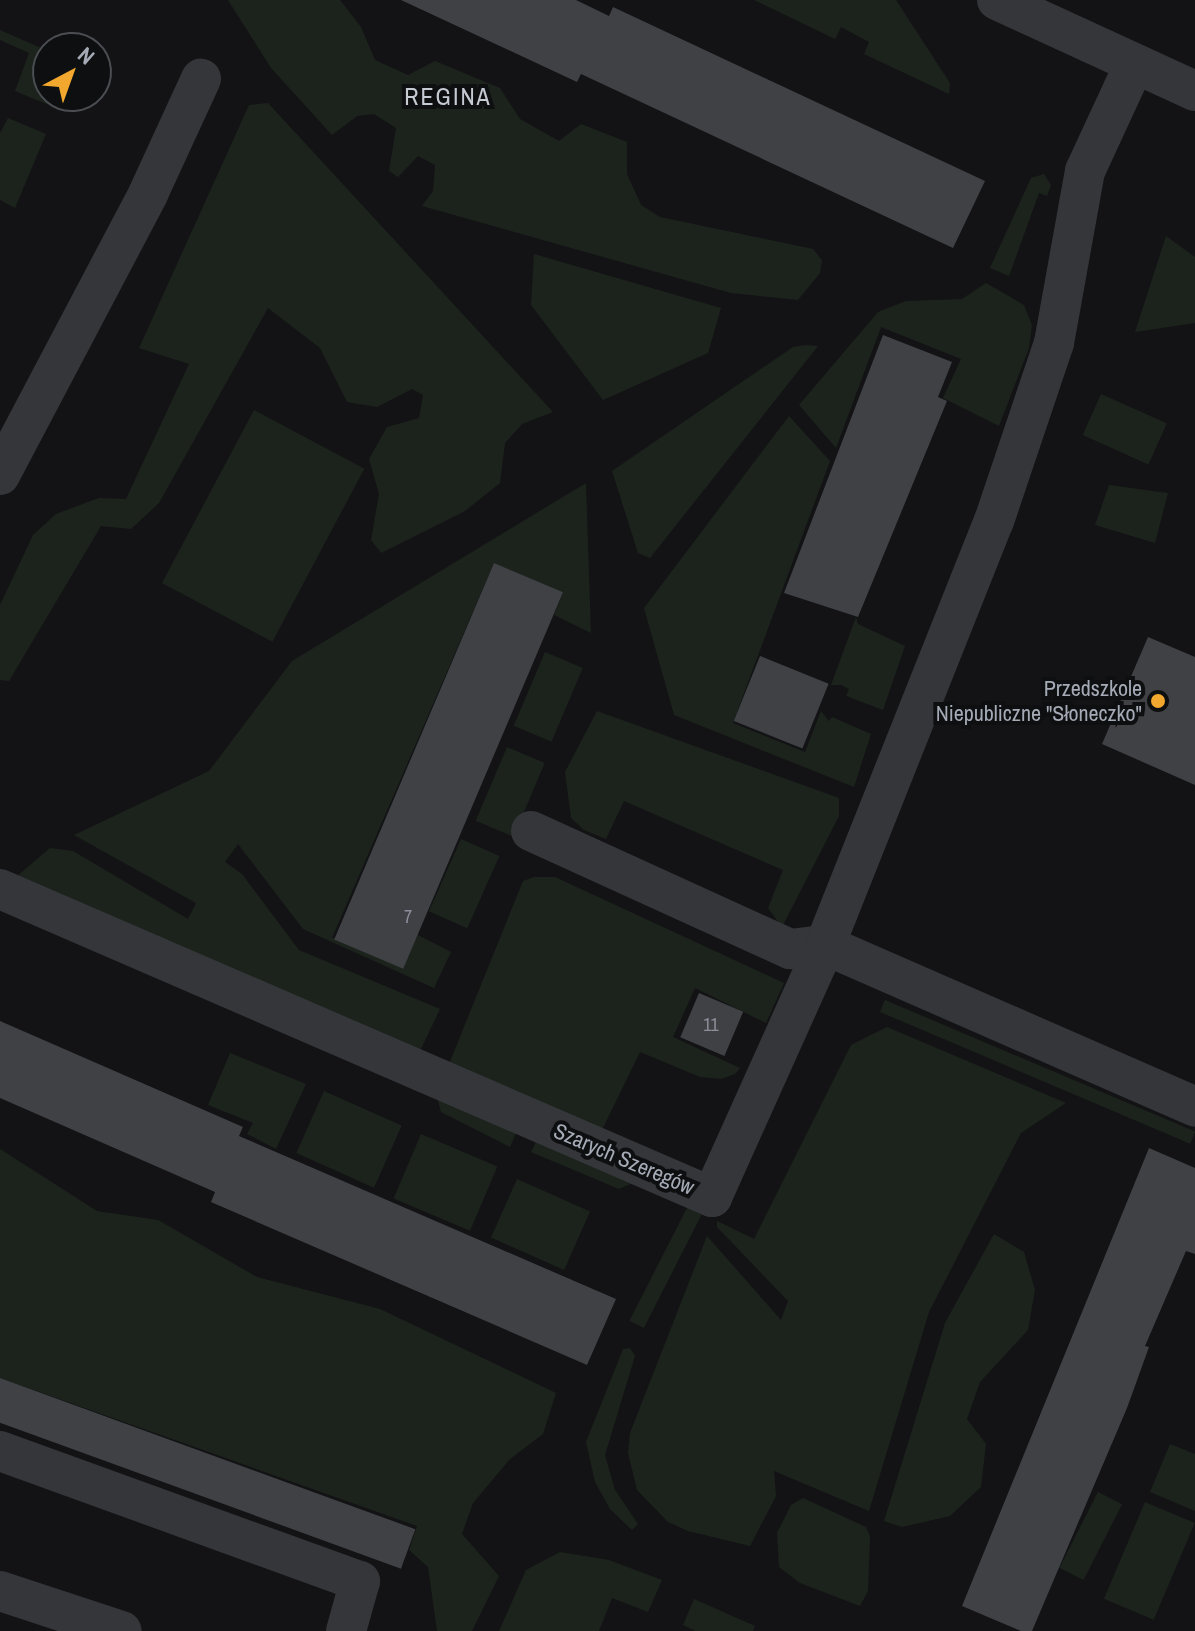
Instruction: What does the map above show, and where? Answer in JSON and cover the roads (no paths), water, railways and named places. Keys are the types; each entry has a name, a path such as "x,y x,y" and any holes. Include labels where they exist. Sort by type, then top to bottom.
{"street":[{"path":"997,0 1195,91"},
{"path":"825,945 994,521 1054,343 1085,171 1134,65"},
{"path":"0,475 148,194 201,79"},
{"path":"531,831 790,949 825,945 1195,1107"},
{"name":"Szarych Szeregów","path":"0,889 712,1197 825,945"},
{"path":"0,1451 360,1581 346,1631"},
{"path":"0,1591 122,1631"}],"place":[{"name":"Przedszkole Niepubliczne \"Słoneczko\"","path":"1158,701"}],"district":[{"name":"REGINA","path":"448,97"}]}
